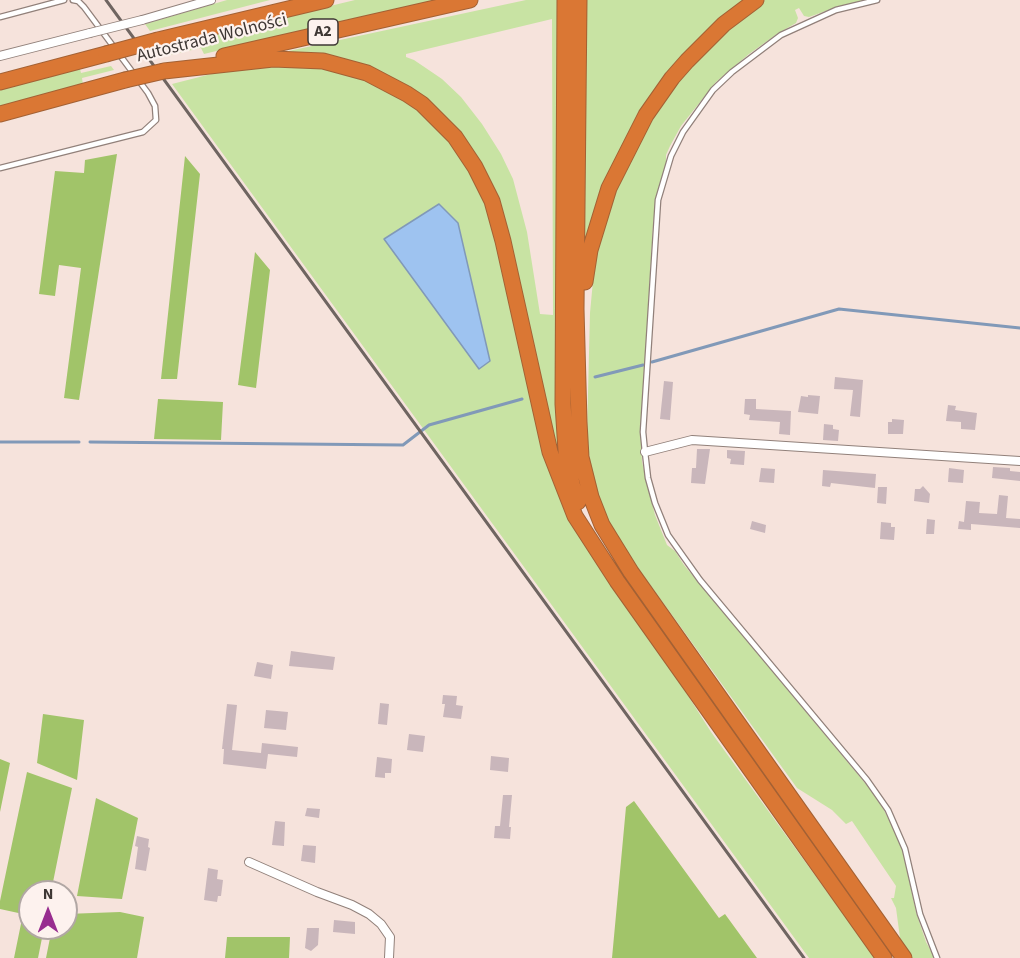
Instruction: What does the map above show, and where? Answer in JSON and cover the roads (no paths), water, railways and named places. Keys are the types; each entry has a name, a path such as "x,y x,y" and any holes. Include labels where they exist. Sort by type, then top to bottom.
{"highway":[{"name":"Autostrada Wolności","path":"0,82 158,40 326,0"},
{"name":"Autostrada Wolności","path":"0,114 124,80 470,0"},
{"path":"565,0 564,428 572,484 596,548"},
{"path":"579,0 576,309 581,457 587,484 602,525 631,572 904,958"},
{"path":"578,363 590,250 609,188 622,159 646,115 672,78 717,31 756,0"},
{"path":"174,69 273,59 314,60 349,67 377,78 407,94 422,104 455,137 475,166 492,201 549,452 575,516 617,581 884,958"}],"street":[{"path":"0,56 211,0"},
{"path":"645,452 692,440 1020,461"},
{"path":"249,862 369,914 390,937 389,958"}],"lane":[{"path":"0,17 64,0"},
{"path":"0,168 142,132 156,120 155,106 148,93 84,7 74,0"},
{"path":"877,0 836,10 781,35 732,72 713,90 683,132 671,156 658,200 643,432 653,495 668,536 700,580 867,780 888,810 905,849 920,914 938,958"}],"water":[{"path":"439,204 458,223 490,361 479,369 384,239"}],"waterway":[{"path":"652,362 839,309 1020,328"},
{"path":"595,377 643,365"},
{"path":"90,442 403,445 429,425 522,399"},
{"path":"0,442 79,442"}],"railway":[{"path":"106,0 804,958"}]}
